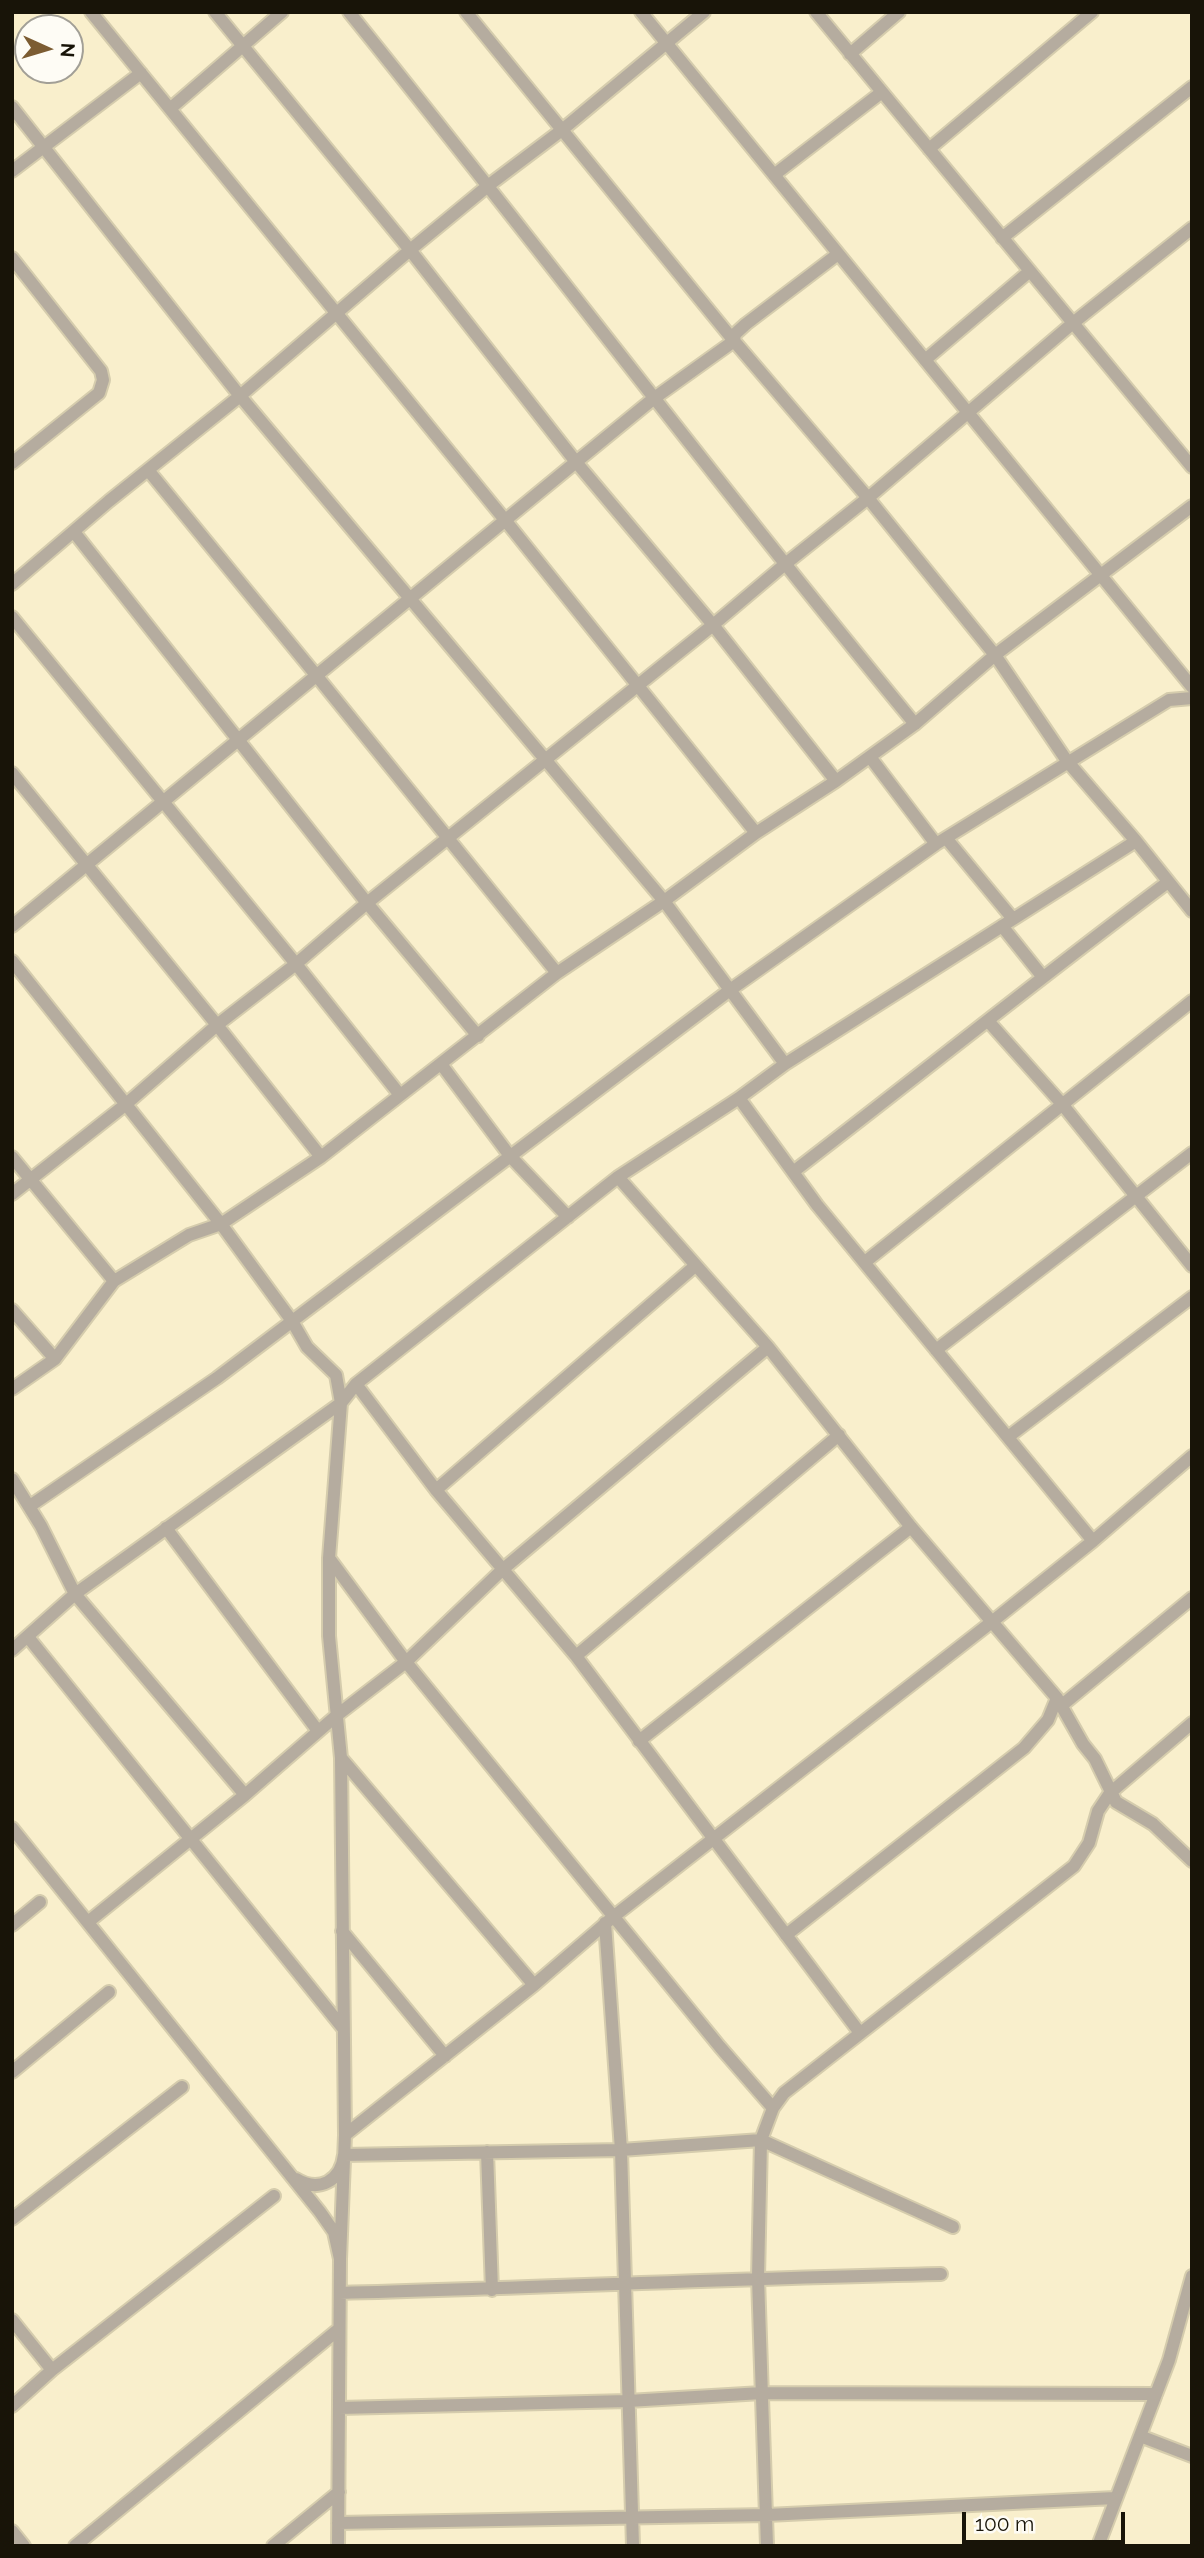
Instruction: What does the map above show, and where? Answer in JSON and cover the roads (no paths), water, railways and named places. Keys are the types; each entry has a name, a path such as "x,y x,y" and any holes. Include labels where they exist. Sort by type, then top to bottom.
{"street":[{"path":"215,12 410,250 576,462 713,625 836,781"},
{"path":"171,108 282,12"},
{"path":"349,12 489,185 784,565 915,724"},
{"path":"466,12 995,655 1068,761 1192,911"},
{"path":"641,12 1192,687"},
{"path":"12,584 240,396 410,250 562,130 704,12"},
{"path":"816,12 1192,467"},
{"path":"850,54 899,12"},
{"path":"929,149 1092,12"},
{"path":"97,15 141,74 505,520 756,834"},
{"path":"12,171 141,74"},
{"path":"1002,238 1192,87"},
{"path":"774,175 881,92"},
{"path":"12,107 240,396 664,901 785,1064"},
{"path":"12,1194 125,1105 217,1025 296,964 367,903 547,761 636,685 868,498 1073,323 1192,228"},
{"path":"12,926 653,399 734,341 736,334 746,324 838,254"},
{"path":"12,258 101,371 103,380 100,393 12,463"},
{"path":"925,360 1030,271"},
{"path":"148,470 557,973"},
{"path":"12,1389 55,1359 114,1281 189,1235 222,1224 321,1157 557,973 915,724 995,655 1192,506"},
{"path":"74,532 236,740 478,1036"},
{"path":"12,617 296,964 400,1096"},
{"path":"30,1506 216,1378 730,989 941,841 1168,700 1192,698"},
{"path":"870,757 1008,923 1042,976"},
{"path":"12,773 321,1157"},
{"path":"12,1650 75,1594 341,1402 356,1384 618,1177 739,1098 785,1064 1136,841"},
{"path":"793,1172 989,1022 1042,976 1168,882"},
{"path":"12,961 222,1224 292,1321 307,1348 336,1375 341,1402 329,1558 329,1636 341,1758 345,2135 340,2259 338,2546"},
{"path":"865,1262 1192,1001"},
{"path":"989,1022 1062,1104 1192,1266"},
{"path":"441,1064 510,1156 568,1217"},
{"path":"739,1098 817,1205 1093,1541"},
{"path":"936,1350 1192,1153"},
{"path":"12,1157 114,1281"},
{"path":"618,1177 768,1347 911,1527 1059,1702 1083,1744 1095,1759 1110,1793 1120,1806 1153,1824 1189,1854"},
{"path":"436,1490 695,1266"},
{"path":"1008,1437 1192,1297"},
{"path":"12,1310 55,1359"},
{"path":"88,1922 245,1795 336,1716 406,1662 502,1570 768,1347"},
{"path":"356,1384 436,1490 576,1656 860,2033"},
{"path":"576,1656 839,1435"},
{"path":"345,2135 534,1985 609,1920 1093,1541 1192,1456"},
{"path":"12,1479 30,1506 75,1594 245,1795"},
{"path":"639,1741 911,1527"},
{"path":"166,1528 318,1731"},
{"path":"329,1558 406,1662 609,1920 773,2108"},
{"path":"786,1935 1024,1748 1048,1720 1059,1702 1192,1598"},
{"path":"28,1637 342,2027"},
{"path":"767,2546 758,2278 761,2140 773,2108 784,2093 1074,1866 1089,1843 1098,1811 1110,1793 1192,1723"},
{"path":"341,1758 534,1985"},
{"path":"12,1828 334,2232 340,2259"},
{"path":"12,1925 40,1902"},
{"path":"609,1920 621,2150 634,2546"},
{"path":"342,1931 445,2056"},
{"path":"12,2072 109,1992"},
{"path":"12,2220 182,2087"},
{"path":"344,2155 621,2150 761,2140 953,2227"},
{"path":"487,2152 492,2290"},
{"path":"289,2173 304,2184 324,2185 339,2172 344,2155"},
{"path":"12,2406 52,2371 274,2196"},
{"path":"340,2293 942,2274"},
{"path":"1098,2546 1169,2360 1192,2276"},
{"path":"12,2320 52,2371"},
{"path":"75,2546 340,2329"},
{"path":"339,2407 628,2401 762,2393 1156,2394"},
{"path":"1139,2436 1192,2456"},
{"path":"273,2546 339,2492"},
{"path":"338,2524 767,2515 1115,2498"},
{"path":"12,2531 24,2546"}]}
